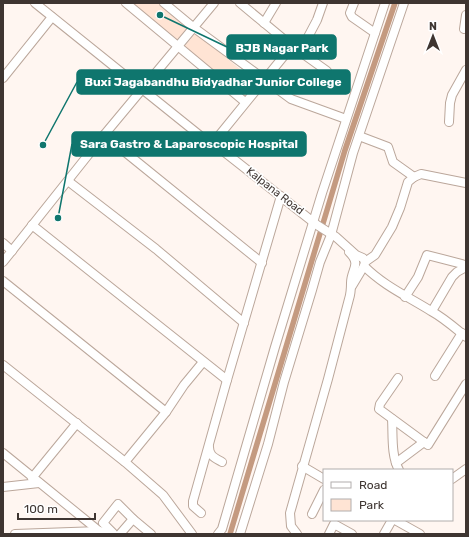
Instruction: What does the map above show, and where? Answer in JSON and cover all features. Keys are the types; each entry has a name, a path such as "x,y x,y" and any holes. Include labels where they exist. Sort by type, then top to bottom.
{"street":[{"name":"Kalpana Road","path":"35,3 143,87"},
{"name":"Kalpana Road","path":"44,3 208,142 213,143 356,255 363,258 362,265 382,282 405,297 432,311 464,335"},
{"path":"126,3 245,102"},
{"path":"164,3 193,27 290,99 346,119"},
{"path":"3,262 104,134 214,3"},
{"path":"240,3 292,46 327,71"},
{"path":"264,23 276,3"},
{"path":"300,52 317,20 323,3"},
{"path":"354,3 350,13 352,17 375,33"},
{"path":"218,534 222,529 278,340 316,223 346,119 385,3"},
{"path":"240,534 268,444 284,382 320,262 359,136 404,3"},
{"path":"464,29 466,15"},
{"path":"3,78 52,16"},
{"path":"213,143 292,46"},
{"path":"449,117 452,95 466,70"},
{"path":"104,134 262,263"},
{"path":"359,136 388,147 393,162 414,177"},
{"path":"296,534 291,526 290,513 302,466 332,364 352,286 351,281 362,265 375,255 392,227 408,182 421,174 466,183"},
{"path":"68,180 244,322"},
{"path":"201,513 193,506 193,501 281,196"},
{"path":"32,225 227,380"},
{"path":"3,243 12,251"},
{"path":"405,297 418,277 427,255 462,264 466,267 452,277 432,311"},
{"path":"3,281 166,412"},
{"path":"435,376 464,335"},
{"path":"125,462 166,412 184,385 203,362"},
{"path":"3,365 77,423 163,495 187,532"},
{"path":"398,378 379,407 381,411 428,445 466,384"},
{"path":"392,419 397,466"},
{"path":"32,478 77,423"},
{"path":"397,466 424,442"},
{"path":"209,444 209,452 222,462"},
{"path":"3,453 39,484 99,531"},
{"path":"302,466 323,478"},
{"path":"453,478 466,469"},
{"path":"3,488 39,484"},
{"path":"312,514 323,492"},
{"path":"115,534 103,523 118,504 146,533"},
{"path":"115,534 133,519"},
{"path":"384,534 393,521"},
{"path":"396,521 420,534"},
{"path":"329,534 335,522 352,534"},
{"path":"14,534 99,531 115,534"}],"green space":[{"path":"130,3 160,3 190,28 178,42"},
{"path":"196,33 257,83 245,98 184,47"}],"waterway":[{"path":"230,534 345,150 395,3"}],"place":[{"name":"BJB Nagar Park","path":"160,15"},
{"name":"Buxi Jagabandhu Bidyadhar Junior College","path":"43,145"},
{"name":"Sara Gastro & Laparoscopic Hospital","path":"58,218"}]}
